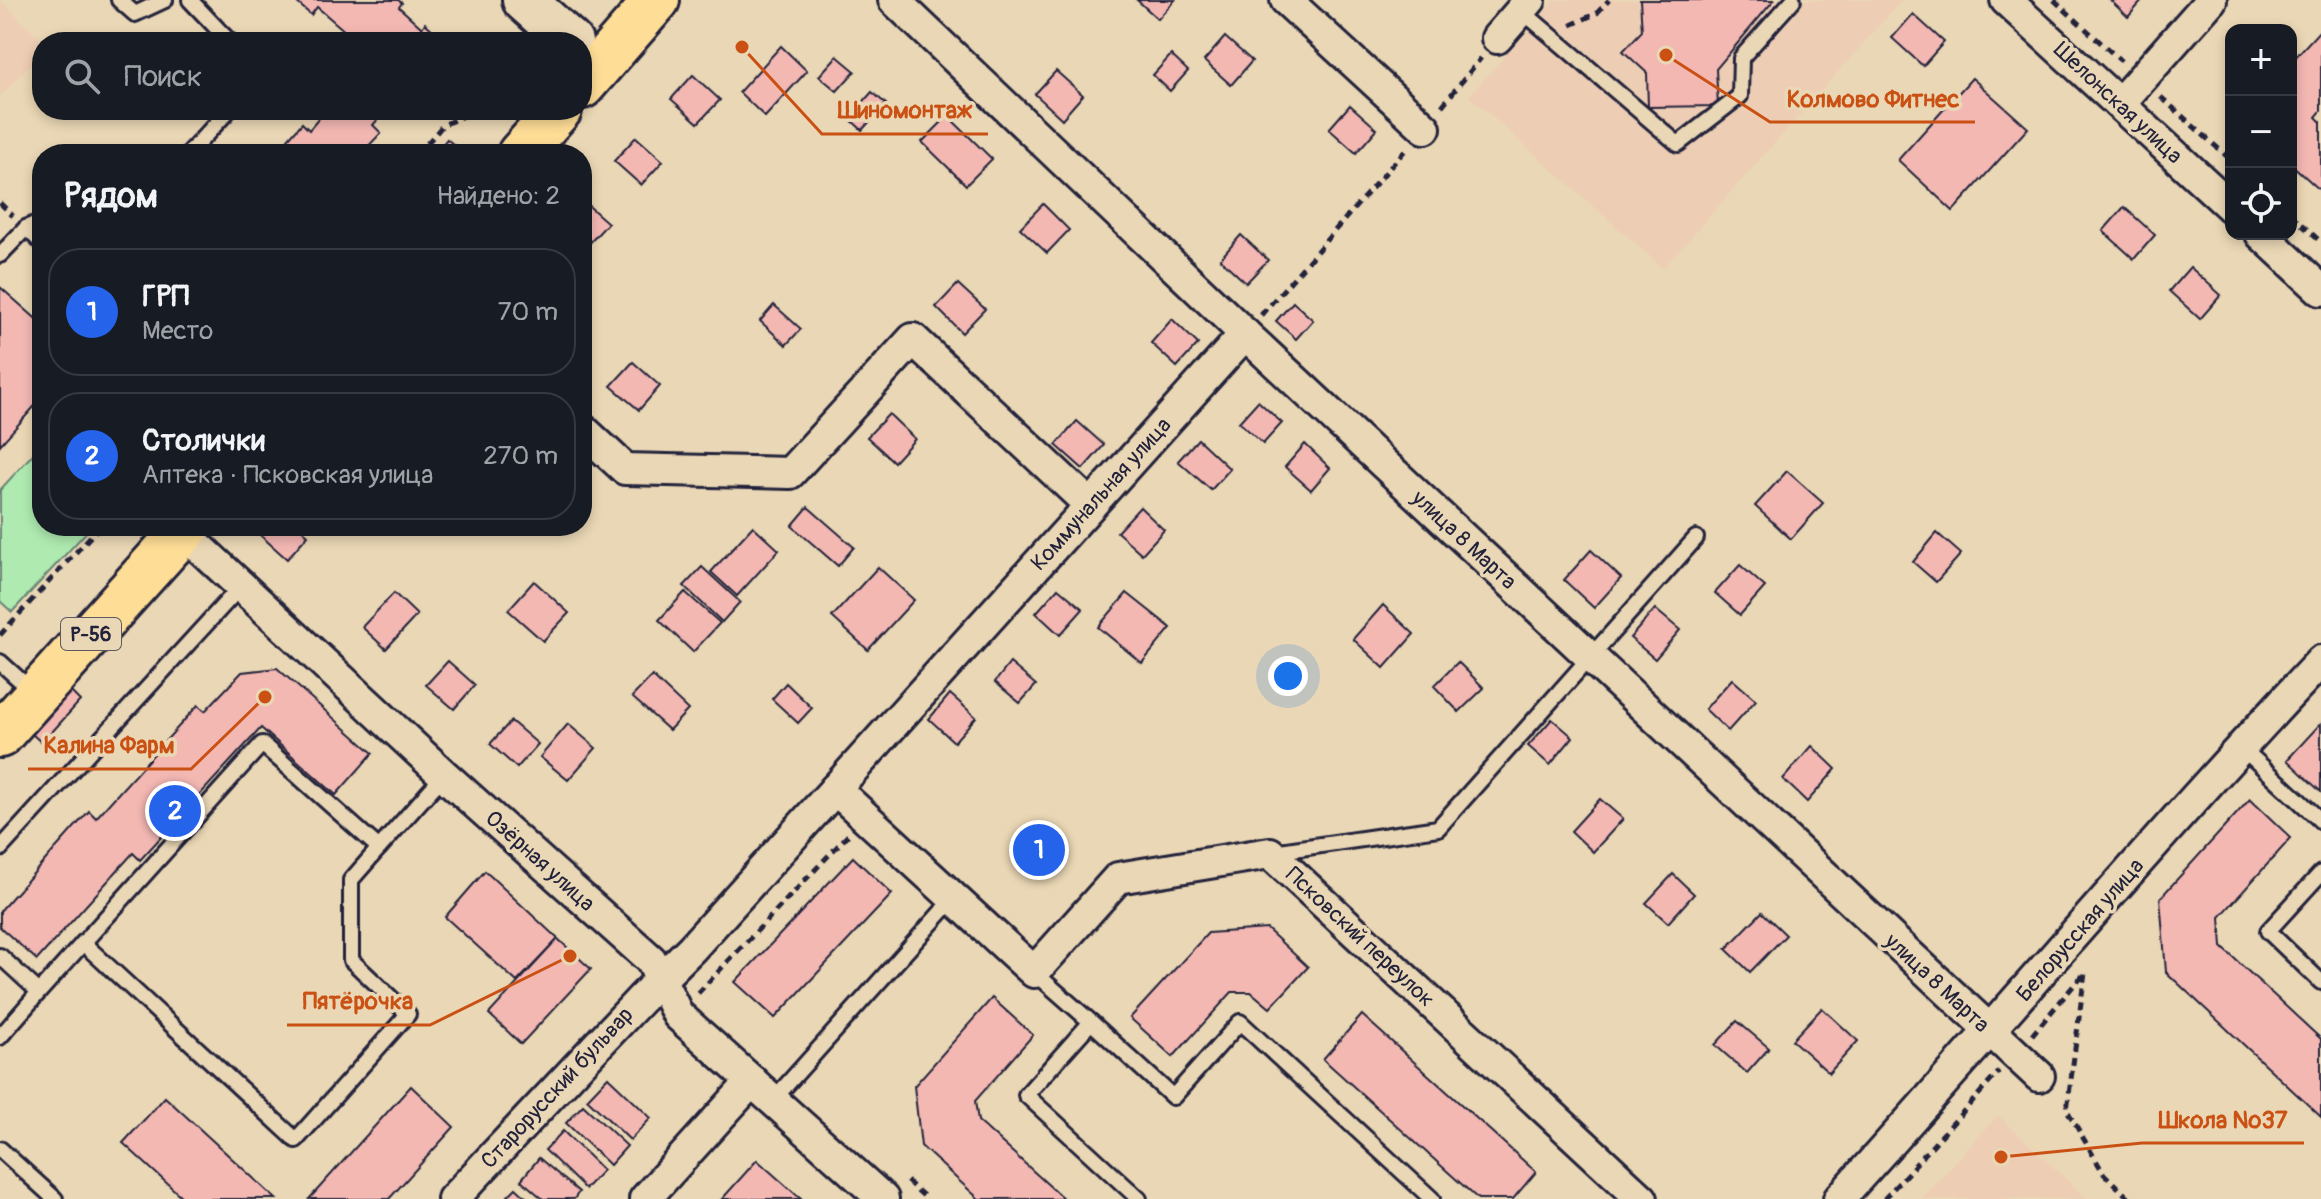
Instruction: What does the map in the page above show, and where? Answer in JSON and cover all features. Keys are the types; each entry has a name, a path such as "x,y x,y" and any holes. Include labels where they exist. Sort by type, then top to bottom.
{"main road":[{"path":"524,0 555,32"},
{"path":"592,55 657,0"},
{"path":"529,144 550,120"},
{"name":"Р-56","path":"0,735 179,536"}],"street":[{"name":"улица 8 Марта","path":"894,0 1245,334 2039,1076"},
{"path":"1286,0 1425,128"},
{"name":"Шелонская улица","path":"2006,0 2225,201"},
{"path":"2119,104 2211,0"},
{"path":"1497,38 1526,5"},
{"path":"2267,240 2321,290"},
{"name":"Коммунальная улица","path":"662,979 1245,334"},
{"path":"592,438 625,469 790,473 913,339 1090,505"},
{"name":"Озёрная улица","path":"192,536 241,586 444,775 651,960 678,1015 883,1199"},
{"name":"Белорусская улица","path":"1839,1199 2241,746 2321,661"},
{"path":"835,789 1034,972"},
{"name":"Псковский переулок","path":"1034,972 1118,878 1270,853 1642,1199"},
{"name":"Старорусский бульвар","path":"453,1199 662,979"},
{"path":"645,1199 762,1090"}],"lane":[{"path":"119,0 135,14 165,0"},
{"path":"190,0 220,32"},
{"path":"1526,5 1550,35 1678,144 1740,96 1741,58 1793,0"},
{"path":"197,144 220,120"},
{"path":"0,255 32,225"},
{"path":"26,228 32,234"},
{"path":"1270,853 1438,828 1696,538"},
{"path":"0,849 241,586"},
{"path":"0,662 37,694"},
{"path":"0,1037 262,744 379,848"},
{"path":"2241,746 2321,821"},
{"path":"83,943 296,1140 408,1014 351,960 351,880 444,775"},
{"path":"2321,873 2268,931 2321,982"},
{"path":"762,1090 953,899"},
{"path":"0,956 39,992"},
{"path":"1034,972 1173,1097 1240,1022 1432,1199"},
{"path":"1091,1022 1026,1095 1139,1199"},
{"path":"0,1149 55,1199"}],"path":[{"path":"1550,35 1597,13 1609,0"},
{"path":"1245,334 1425,128 1497,38"},
{"path":"427,144 443,125 454,120"},
{"path":"2297,220 2321,242"},
{"path":"0,635 91,536"},
{"path":"697,994 865,818"},
{"path":"2104,1174 2130,1199"}],"shaded area":[{"path":"0,0 34,32 32,63 0,97"},
{"path":"1555,0 1902,0 1663,268 1469,96"},
{"path":"1998,1115 2087,1199 1922,1199"}],"green space":[{"path":"32,455 32,536 83,536 12,612 0,601 0,490"}],"building":[{"path":"294,0 398,0 402,3 399,7 422,28 425,23 435,32 346,32 317,7 311,15"},
{"path":"1137,0 1175,0 1158,19"},
{"path":"1640,0 1774,0 1716,69 1718,106 1648,107 1647,73 1623,51 1642,31"},
{"path":"2110,0 2143,0 2128,17"},
{"path":"1913,14 1944,42 1923,66 1892,38"},
{"path":"2321,29 2321,111 2316,117 2321,122 2321,191 2297,169 2297,55"},
{"path":"1225,37 1252,61 1231,85 1204,61"},
{"path":"781,46 807,71 765,117 739,92"},
{"path":"1171,55 1188,71 1170,91 1153,75"},
{"path":"837,56 855,71 837,91 819,76"},
{"path":"1056,71 1083,95 1062,119 1035,94"},
{"path":"693,75 720,100 698,123 671,99"},
{"path":"1972,78 2028,128 1953,211 1898,160"},
{"path":"872,92 886,104 862,130 849,118"},
{"path":"1350,105 1377,129 1356,153 1329,129"},
{"path":"948,116 992,159 966,185 922,142"},
{"path":"318,120 377,120 373,125 381,133 371,144 284,144 302,123 309,130"},
{"path":"636,137 663,161 641,185 614,161"},
{"path":"1043,204 1069,230 1047,253 1020,228"},
{"path":"2124,207 2155,235 2134,259 2103,231"},
{"path":"592,209 608,223 592,240"},
{"path":"1241,235 1268,260 1246,283 1220,259"},
{"path":"2190,267 2221,295 2200,319 2169,291"},
{"path":"958,284 985,309 962,333 936,307"},
{"path":"0,287 32,315 32,409 0,445"},
{"path":"1293,302 1313,320 1296,339 1276,321"},
{"path":"774,305 801,329 786,345 760,321"},
{"path":"1172,319 1198,344 1177,367 1151,343"},
{"path":"633,362 660,386 639,410 611,386"},
{"path":"1258,401 1282,423 1263,444 1239,422"},
{"path":"889,414 915,439 894,462 867,437"},
{"path":"1077,421 1104,445 1083,469 1056,445"},
{"path":"1198,439 1230,469 1211,490 1178,461"},
{"path":"1305,444 1330,468 1311,490 1285,467"},
{"path":"1787,471 1823,503 1791,539 1755,506"},
{"path":"808,507 854,547 838,566 792,526"},
{"path":"1140,507 1164,530 1142,554 1117,532"},
{"path":"753,526 779,550 737,596 711,572"},
{"path":"1937,533 1961,554 1936,582 1913,562"},
{"path":"261,536 307,536 287,559"},
{"path":"1591,550 1621,578 1594,608 1564,580"},
{"path":"1740,565 1765,587 1740,615 1715,593"},
{"path":"702,567 740,602 722,622 684,586"},
{"path":"878,567 914,600 868,650 832,617"},
{"path":"534,581 569,613 543,641 508,610"},
{"path":"1058,588 1083,609 1060,635 1036,613"},
{"path":"685,592 720,623 693,652 659,620"},
{"path":"394,593 417,615 386,649 362,627"},
{"path":"1127,593 1171,628 1142,663 1098,627"},
{"path":"1383,605 1414,634 1384,668 1353,639"},
{"path":"1655,609 1680,630 1655,659 1630,638"},
{"path":"448,661 475,685 454,709 426,685"},
{"path":"1458,662 1484,688 1459,712 1434,686"},
{"path":"1010,663 1036,685 1020,703 995,682"},
{"path":"277,668 373,753 336,795 261,728 140,860 133,853 37,960 0,927 0,911 89,811 96,818 198,705 205,711 242,672"},
{"path":"652,676 688,710 669,730 632,697"},
{"path":"1732,679 1756,700 1728,731 1705,709"},
{"path":"786,683 812,708 798,723 772,699"},
{"path":"70,691 80,701 42,743 32,734"},
{"path":"950,694 976,717 954,742 929,719"},
{"path":"1552,719 1573,737 1550,765 1528,746"},
{"path":"511,721 538,744 517,768 490,744"},
{"path":"2321,723 2321,792 2287,760"},
{"path":"568,724 596,748 568,780 540,757"},
{"path":"1812,746 1836,769 1807,802 1783,779"},
{"path":"1600,799 1623,819 1593,852 1571,831"},
{"path":"2250,799 2291,838 2220,917 2222,947 2321,1039 2321,1117 2166,972 2160,898"},
{"path":"1033,835 1055,852 1044,866 1023,849"},
{"path":"853,857 892,894 775,1018 735,982"},
{"path":"485,871 558,939 517,982 445,917"},
{"path":"1673,874 1694,894 1668,923 1646,903"},
{"path":"1762,912 1786,935 1750,972 1726,949"},
{"path":"1267,929 1308,967 1270,1008 1251,992 1232,992 1173,1057 1130,1018 1208,933"},
{"path":"558,939 591,969 521,1044 489,1014"},
{"path":"992,998 1033,1035 975,1101 978,1121 1064,1199 979,1199 921,1146 914,1086"},
{"path":"1822,1008 1858,1041 1829,1073 1792,1040"},
{"path":"1362,1015 1536,1172 1513,1199 1478,1199 1323,1059"},
{"path":"1737,1021 1769,1048 1747,1073 1715,1045"},
{"path":"608,1077 651,1118 630,1140 587,1099"},
{"path":"411,1086 454,1127 389,1199 309,1199"},
{"path":"165,1097 276,1199 184,1199 123,1143"},
{"path":"583,1105 627,1146 610,1165 566,1123"},
{"path":"563,1131 603,1170 585,1189 545,1150"},
{"path":"539,1158 579,1192 574,1199 543,1199 521,1180"},
{"path":"757,1160 801,1199 722,1199"},
{"path":"516,1188 528,1199 505,1199"}],"place":[{"name":"Шиномонтаж","path":"742,47"},
{"name":"Колмово Фитнес","path":"1666,55"},
{"name":"Калина Фарм","path":"265,697"},
{"name":"Столички","path":"175,811"},
{"name":"ГРП","path":"1039,850"},
{"name":"Пятёрочка","path":"570,956"},
{"name":"Школа №37","path":"2001,1157"}]}
